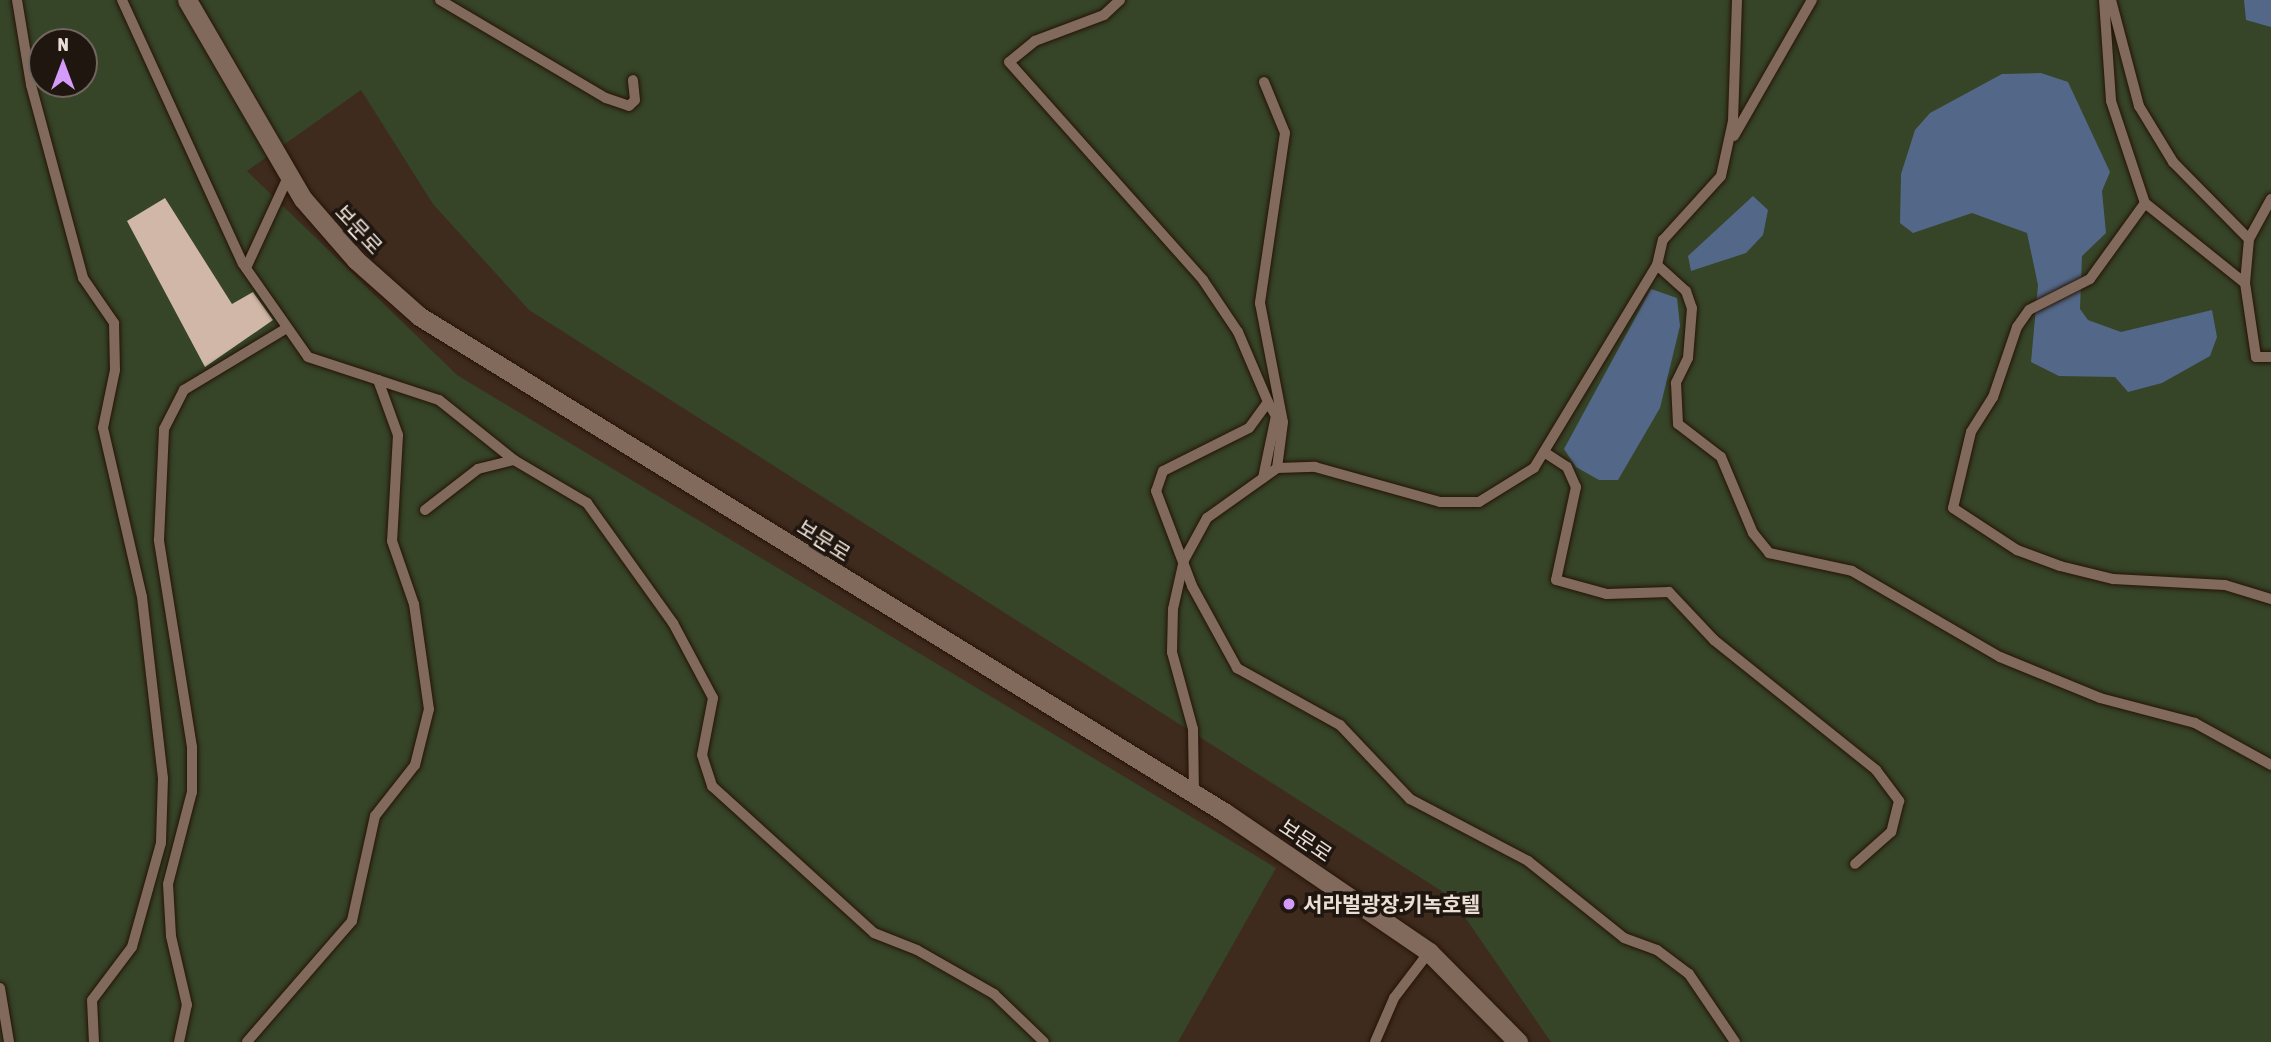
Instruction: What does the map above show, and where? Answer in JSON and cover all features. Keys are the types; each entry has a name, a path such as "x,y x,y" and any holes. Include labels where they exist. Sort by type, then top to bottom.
{"street":[{"name":"보문로","path":"187,0 289,175 326,229 419,316 1194,794 1429,952 1518,1042"}],"lane":[{"path":"16,0 31,85 83,278 114,323 115,370 103,428 142,597 163,778 161,843 132,947 92,1000 94,1042"},
{"path":"122,0 246,268 285,329 308,357 439,400 514,460 587,503 673,623 713,698 702,755 712,786 874,933 917,950 993,994 1044,1042"},
{"path":"440,0 606,98 629,106 635,100 633,80"},
{"path":"1120,0 1104,15 1035,40 1009,62 1203,280 1238,332 1276,416 1262,478"},
{"path":"1731,142 1737,0"},
{"path":"1194,794 1193,729 1171,652 1184,561 1208,518 1277,468 1315,467 1440,502 1479,502 1534,468 1657,265 1663,240 1721,176 1731,142 1812,0"},
{"path":"2104,0 2111,101 2145,203 2245,283"},
{"path":"2111,0 2138,106 2173,162 2249,239"},
{"path":"1264,82 1285,133 1260,303 1283,422 1277,468"},
{"path":"246,268 289,175"},
{"path":"2271,199 2249,239 2245,283 2256,357 2271,357"},
{"path":"2145,203 2090,279 2029,310 2017,327 1993,397 1971,432 1953,508 2017,550 2060,566 2113,579 2225,585 2271,598"},
{"path":"1657,265 1686,291 1692,308 1688,358 1676,383 1678,424 1721,457 1753,533 1769,552 1852,571 2000,657 2100,698 2195,723 2271,765"},
{"path":"179,1042 187,1005 171,936 168,884 192,792 192,747 159,540 164,429 184,390 285,329"},
{"path":"247,1042 352,921 375,816 415,765 429,709 414,604 392,541 398,435 378,380"},
{"path":"1268,402 1249,428 1163,471 1156,491 1184,561 1237,668 1340,725 1410,799 1528,862 1624,938 1678,966 1735,1042"},
{"path":"1544,452 1566,467 1576,487 1556,580 1606,594 1669,592 1714,640 1876,770 1899,801 1891,832 1855,864"},
{"path":"425,510 478,468 514,460"},
{"path":"1375,1042 1394,998 1429,952"},
{"path":"0,988 9,1042"}],"green space":[{"path":"0,0 2271,0 2271,1042 1551,1042 1451,897 529,310 433,204 361,90 247,171 457,375 1276,868 1178,1042 0,1042"}],"water":[{"path":"2244,0 2271,0 2271,27 2246,20"},
{"path":"2041,73 2068,82 2110,172 2102,191 2106,233 2082,256 2080,309 2088,320 2121,332 2212,310 2217,337 2210,356 2162,383 2128,392 2115,377 2059,376 2031,362 2038,285 2027,233 1972,213 1913,233 1900,223 1901,174 1915,130 1930,113 2002,74"},
{"path":"1753,196 1768,210 1763,235 1746,253 1691,271 1688,256"},
{"path":"1651,289 1677,298 1680,326 1660,408 1618,480 1599,480 1576,467 1564,449"}],"building":[{"path":"165,198 232,304 253,292 273,320 205,367 127,221"}],"place":[{"name":"서라벌광장.키녹호텔","path":"1289,904"}]}
